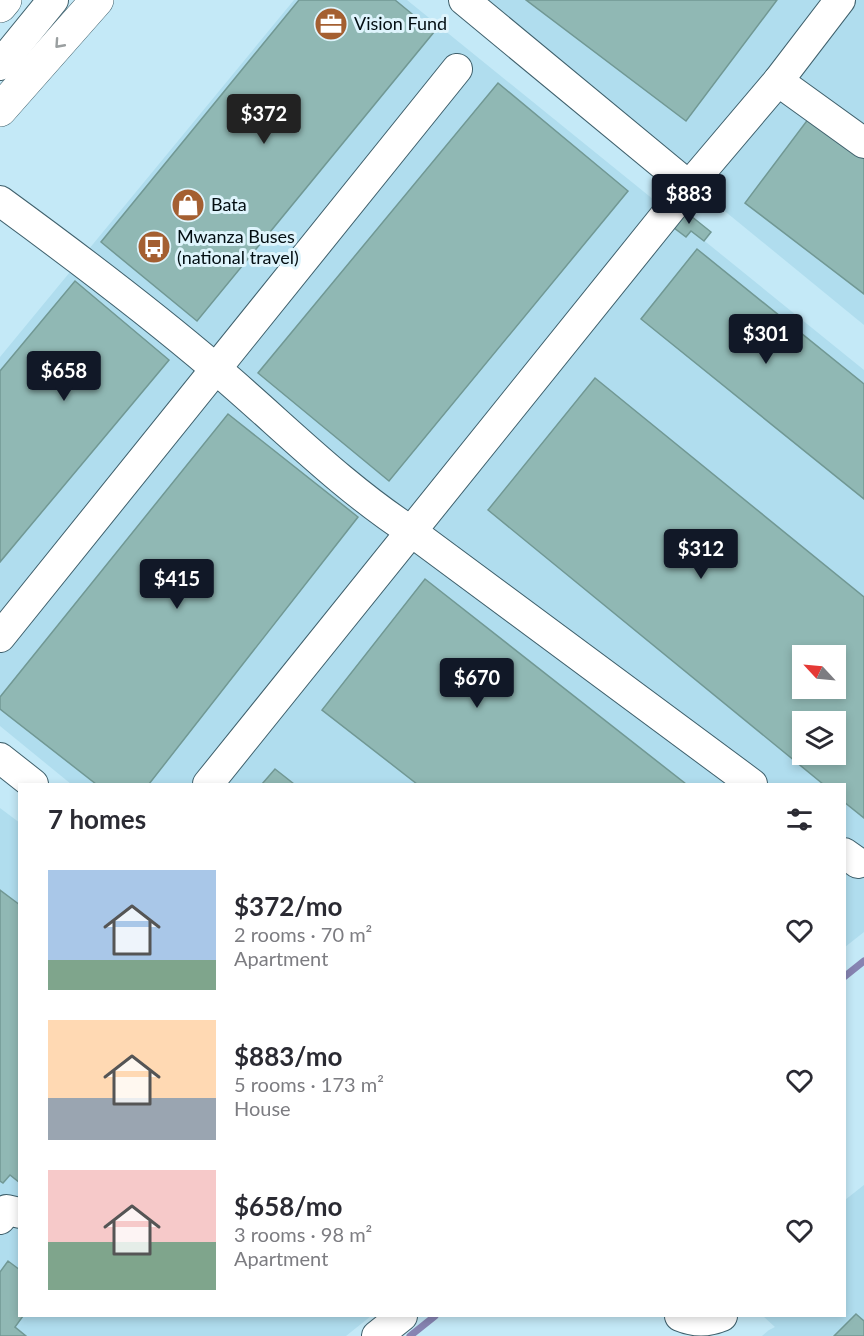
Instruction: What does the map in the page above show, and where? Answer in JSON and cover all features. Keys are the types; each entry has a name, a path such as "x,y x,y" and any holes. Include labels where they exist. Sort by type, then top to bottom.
{"highway":[{"path":"0,6 5,0"},
{"path":"0,110 97,0"}],"street":[{"path":"0,39 33,0"},
{"path":"0,65 53,0"},
{"path":"464,0 689,186"},
{"path":"209,783 689,186 778,81 840,0"},
{"path":"0,637 457,69"},
{"path":"778,81 864,143"},
{"path":"0,201 77,257 215,368 378,510 412,532 751,783"},
{"path":"0,758 32,783"},
{"path":"0,1219 8,1210 18,1213"},
{"path":"377,1336 401,1317"},
{"path":"661,1317 668,1336"},
{"path":"683,1317 701,1321 718,1317"}],"shaded area":[{"path":"294,0 407,0 864,370 864,932 846,946 846,783 70,783 0,726 0,357"},
{"path":"467,0 864,0 864,325"},
{"path":"0,808 18,822 18,1317 370,1317 346,1336 0,1336"},
{"path":"864,1185 864,1336 762,1336 775,1327 764,1317 846,1317 846,1199"}],"building":[{"path":"299,0 395,0 434,32 197,321 101,242"},
{"path":"526,0 777,0 686,121"},
{"path":"498,83 628,191 389,481 258,373"},
{"path":"812,114 864,153 864,294 745,203"},
{"path":"681,208 711,232 704,241 691,231 686,237 669,224"},
{"path":"697,249 864,384 864,499 641,319"},
{"path":"75,281 169,360 0,562 0,371"},
{"path":"595,378 864,597 864,818 846,804 846,783 822,783 800,765 846,765 846,711 792,711 792,759 488,510"},
{"path":"228,414 358,517 150,783 95,783 0,709 0,697"},
{"path":"425,579 685,783 416,783 322,710"},
{"path":"275,769 293,783 263,783"},
{"path":"0,890 18,904 18,1181 10,1175 3,1183 0,1181"},
{"path":"8,1261 18,1268 18,1317 22,1317 15,1327 26,1336 0,1336 0,1272"},
{"path":"856,1314 864,1321 864,1336 834,1336"}],"waterway":[{"path":"846,975 864,961"},
{"path":"410,1336 434,1317"}],"place":[{"name":"Vision Fund","path":"331,24"},
{"name":"Bata","path":"188,205"},
{"name":"Mwanza Buses (national travel)","path":"154,247"}]}
